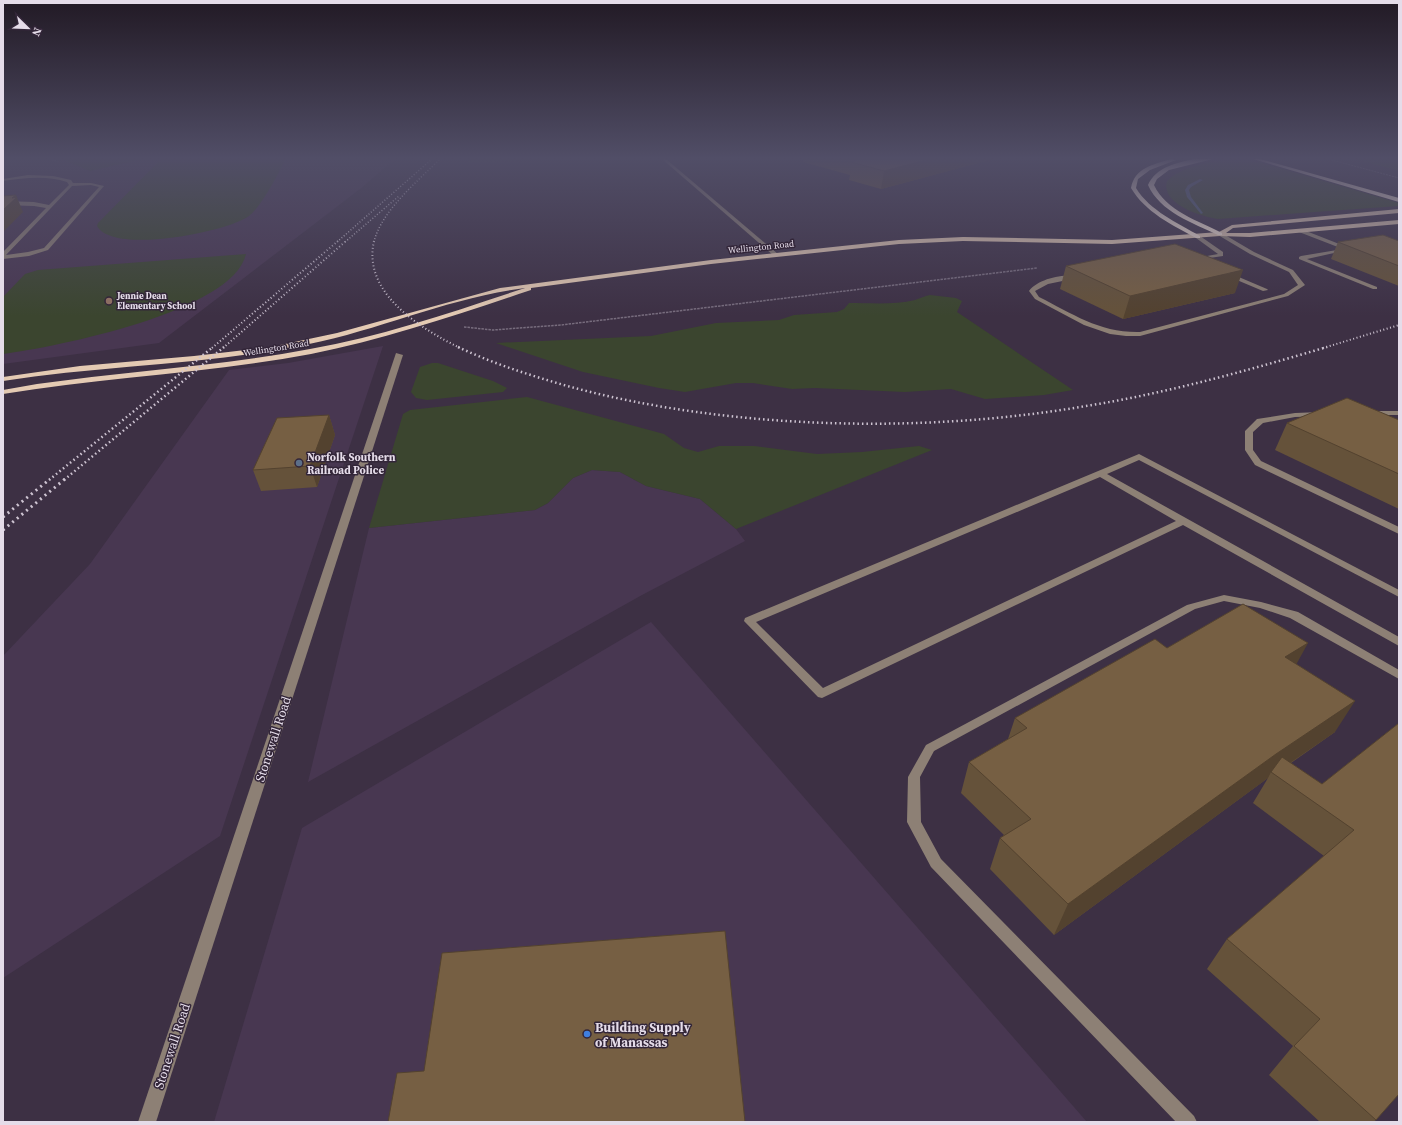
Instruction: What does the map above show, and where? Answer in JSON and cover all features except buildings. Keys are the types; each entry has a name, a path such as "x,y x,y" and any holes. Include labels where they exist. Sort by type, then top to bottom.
{"highway":[{"path":"1156,212 1198,237"},
{"path":"1178,212 1220,234"}],"main road":[{"name":"Wellington Road","path":"1220,234 1232,227 1394,212"},
{"name":"Wellington Road","path":"3,379 73,368 210,358 280,347 344,334 489,292 521,286 776,255 899,242 963,239 1096,243 1198,237 1220,234 1250,235 1399,222"},
{"name":"Wellington Road","path":"3,392 128,374 251,361 314,351 422,325 544,284"}],"street":[{"path":"3,256 47,212"},
{"path":"3,256 30,254 46,249 79,212"},
{"path":"725,212 776,255"},
{"path":"1301,231 1349,249 1301,258 1375,288"},
{"path":"1081,276 1050,282 1034,288 1032,291 1037,298 1102,331 1118,335 1140,334 1278,298 1302,285 1290,271 1252,253 1220,234"},
{"path":"1198,237 1221,253 1221,255 1192,259 1207,265"},
{"path":"1221,271 1265,290"},
{"name":"Stonewall Road","path":"148,1122 399,355"},
{"path":"1329,413 1295,415 1260,421 1249,431 1249,450 1258,463 1399,530"},
{"path":"1373,421 1360,414 1399,413"},
{"path":"1183,521 822,694 749,621 1139,457 1399,594"},
{"path":"1100,474 1399,642"},
{"path":"1188,1122 936,863 914,822 914,777 930,748 1191,607 1224,598 1261,605 1294,615 1399,675"}],"path":[{"path":"459,327 493,330 561,325 1042,268"}],"shaded area":[{"name":"Jennie Dean Elementary School","path":"3,212 331,212 159,343 3,364"},
{"path":"383,346 220,836 3,978 3,656 90,564 229,370 288,363"},
{"path":"592,470 620,472 646,486 700,499 736,529 745,541 642,595 308,782 369,528 535,510 548,503 573,478"},
{"path":"651,622 1087,1122 214,1122 302,828"}],"green space":[{"path":"109,212 254,212 237,222 218,228 171,238 146,240 124,239 107,235 97,226"},
{"path":"1192,212 1322,212 1218,219"},
{"path":"246,254 234,275 210,293 177,309 139,323 99,335 61,344 3,354 3,297 25,274 38,270"},
{"path":"930,295 956,298 962,301 957,312 1073,390 1044,395 985,399 951,389 905,392 815,388 792,389 753,383 736,383 685,392 583,372 496,343 651,336 716,323 779,320 794,315 837,312 844,309 849,303 899,303"},
{"path":"432,363 438,363 493,381 507,388 503,392 427,400 416,398 411,392 420,367"},
{"path":"527,397 664,434 684,448 698,452 719,446 754,446 817,454 862,452 919,446 932,450 736,529 700,499 646,486 620,472 592,470 573,478 548,503 535,510 369,528 403,414 410,410"}],"railway":[{"path":"337,242 372,212"},
{"path":"345,242 381,212"},
{"path":"374,242 378,230 389,212"},
{"path":"212,348 338,241"},
{"path":"223,348 346,241"},
{"path":"374,241 373,260 377,277 385,292 412,319 444,340 458,347"},
{"path":"1323,348 1399,325"},
{"path":"49,480 213,347"},
{"path":"64,480 224,347"},
{"path":"458,347 499,364 542,378 571,387 631,401 694,412 759,419 824,423 890,424 1018,416 1111,402 1174,389 1266,365 1327,347"},
{"path":"3,517 50,479"},
{"path":"3,530 65,479"}],"place":[{"name":"Jennie Dean Elementary School","path":"109,301"},
{"name":"Norfolk Southern Railroad Police","path":"299,463"},
{"name":"Building Supply of Manassas","path":"587,1034"}]}
